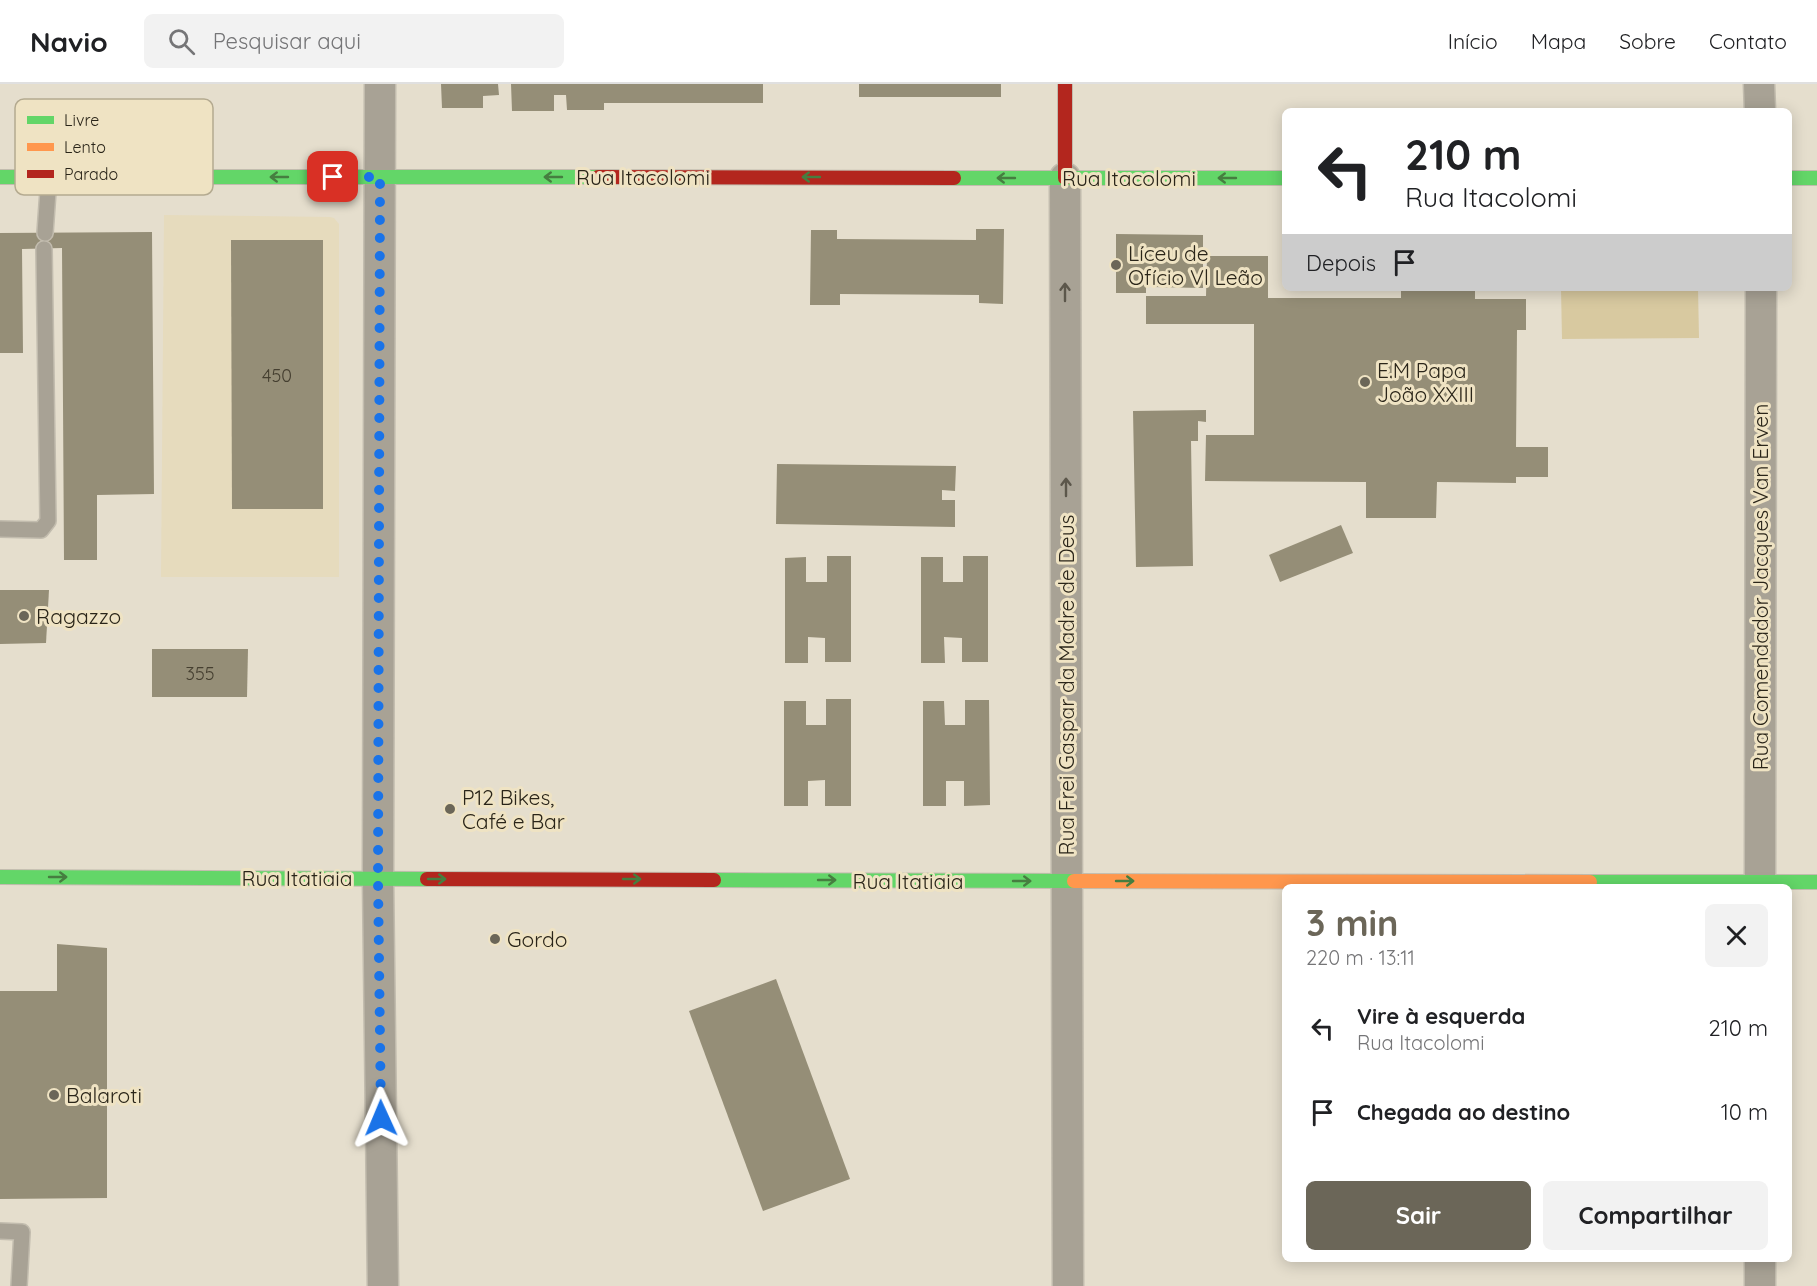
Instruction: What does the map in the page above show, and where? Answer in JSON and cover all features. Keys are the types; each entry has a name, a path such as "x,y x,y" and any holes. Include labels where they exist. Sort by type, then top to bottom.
{"main road":[{"name":"Rua Frei Gaspar da Madre de Deus","path":"1065,84 1065,178"},
{"name":"Rua Itacolomi","path":"213,177 1282,178"},
{"path":"1792,178 1817,178"},
{"name":"Rua Itatiaia","path":"0,877 1760,884 1817,882"}],"street":[{"path":"380,84 378,879 383,1286"},
{"path":"1759,84 1760,108"},
{"name":"Rua Frei Gaspar da Madre de Deus","path":"1065,178 1068,1286"},
{"name":"Rua Comendador Jacques Van Erven","path":"1760,884 1761,291"},
{"path":"1760,1262 1760,1286"}],"lane":[{"path":"45,233 48,195"},
{"path":"0,529 41,530 48,521 44,249"},
{"path":"0,1231 22,1232 19,1286"}],"shaded area":[{"path":"164,215 330,217 339,224 339,577 161,577"},
{"path":"1561,291 1698,291 1699,338 1562,339"}],"building":[{"path":"441,84 498,84 499,95 483,96 483,108 442,108"},
{"path":"511,84 763,84 763,103 604,103 604,110 567,110 566,95 554,95 554,111 512,111"},
{"path":"859,84 1001,84 1001,97 859,97"},
{"path":"976,229 1004,229 1003,304 979,303 979,295 840,294 840,305 810,305 811,230 837,230 837,239 976,240"},
{"path":"152,232 154,494 97,495 97,560 64,560 62,248 22,249 23,353 0,353 0,233"},
{"path":"1116,234 1203,235 1203,288 1152,287 1152,280 1146,280 1146,293 1116,293"},
{"path":"231,240 323,240 323,509 232,509"},
{"path":"1207,256 1268,256 1268,298 1401,298 1401,291 1475,291 1475,299 1526,299 1526,330 1517,330 1516,447 1548,447 1548,477 1516,477 1516,483 1437,482 1436,518 1366,518 1366,482 1205,481 1206,435 1254,435 1254,324 1146,324 1146,296 1206,296"},
{"path":"1206,410 1206,422 1198,421 1198,441 1191,441 1193,566 1136,567 1133,411"},
{"path":"777,464 956,466 955,491 942,490 942,500 955,500 955,527 776,524"},
{"path":"1341,525 1353,553 1280,582 1269,555"},
{"path":"827,556 851,556 851,662 825,662 825,638 808,637 808,663 785,663 785,558 806,557 806,582 827,582"},
{"path":"963,556 988,556 988,662 962,662 962,638 944,637 945,663 921,663 921,557 943,557 943,582 963,582"},
{"name":"Ragazzo","path":"0,590 49,590 46,643 0,644"},
{"path":"152,649 248,649 247,697 152,697"},
{"path":"826,699 851,699 851,806 825,806 825,780 808,781 808,806 784,806 784,701 806,701 806,725 826,725"},
{"path":"965,700 989,700 990,805 964,806 964,781 946,781 946,806 923,806 923,701 944,701 945,725 965,725"},
{"name":"Balaroti","path":"57,944 107,948 107,1198 0,1199 0,991 57,991"},
{"path":"776,979 850,1179 763,1211 689,1011"}],"traffic: fast":[{"path":"0,177 15,177"},
{"path":"213,177 598,177"},
{"path":"954,178 1282,178"},
{"path":"1792,178 1817,178"},
{"path":"0,877 427,879"},
{"path":"714,880 1074,881"},
{"path":"1590,882 1817,882"}],"traffic: slow":[{"path":"1074,881 1590,882"}],"traffic: jam":[{"path":"1065,84 1065,178"},
{"path":"598,177 954,178"},
{"path":"427,879 714,880"}],"place":[{"name":"Líceu de Ofício Vl Leão","path":"1116,265"},
{"name":"E.M Papa João XXIII","path":"1365,382"},
{"name":"Ragazzo","path":"24,616"},
{"name":"P12 Bikes, Café e Bar","path":"450,809"},
{"name":"Gordo","path":"495,939"},
{"name":"Balaroti","path":"54,1095"}],"route":[{"path":"333,177 380,177 378,879 381,1118"}]}
